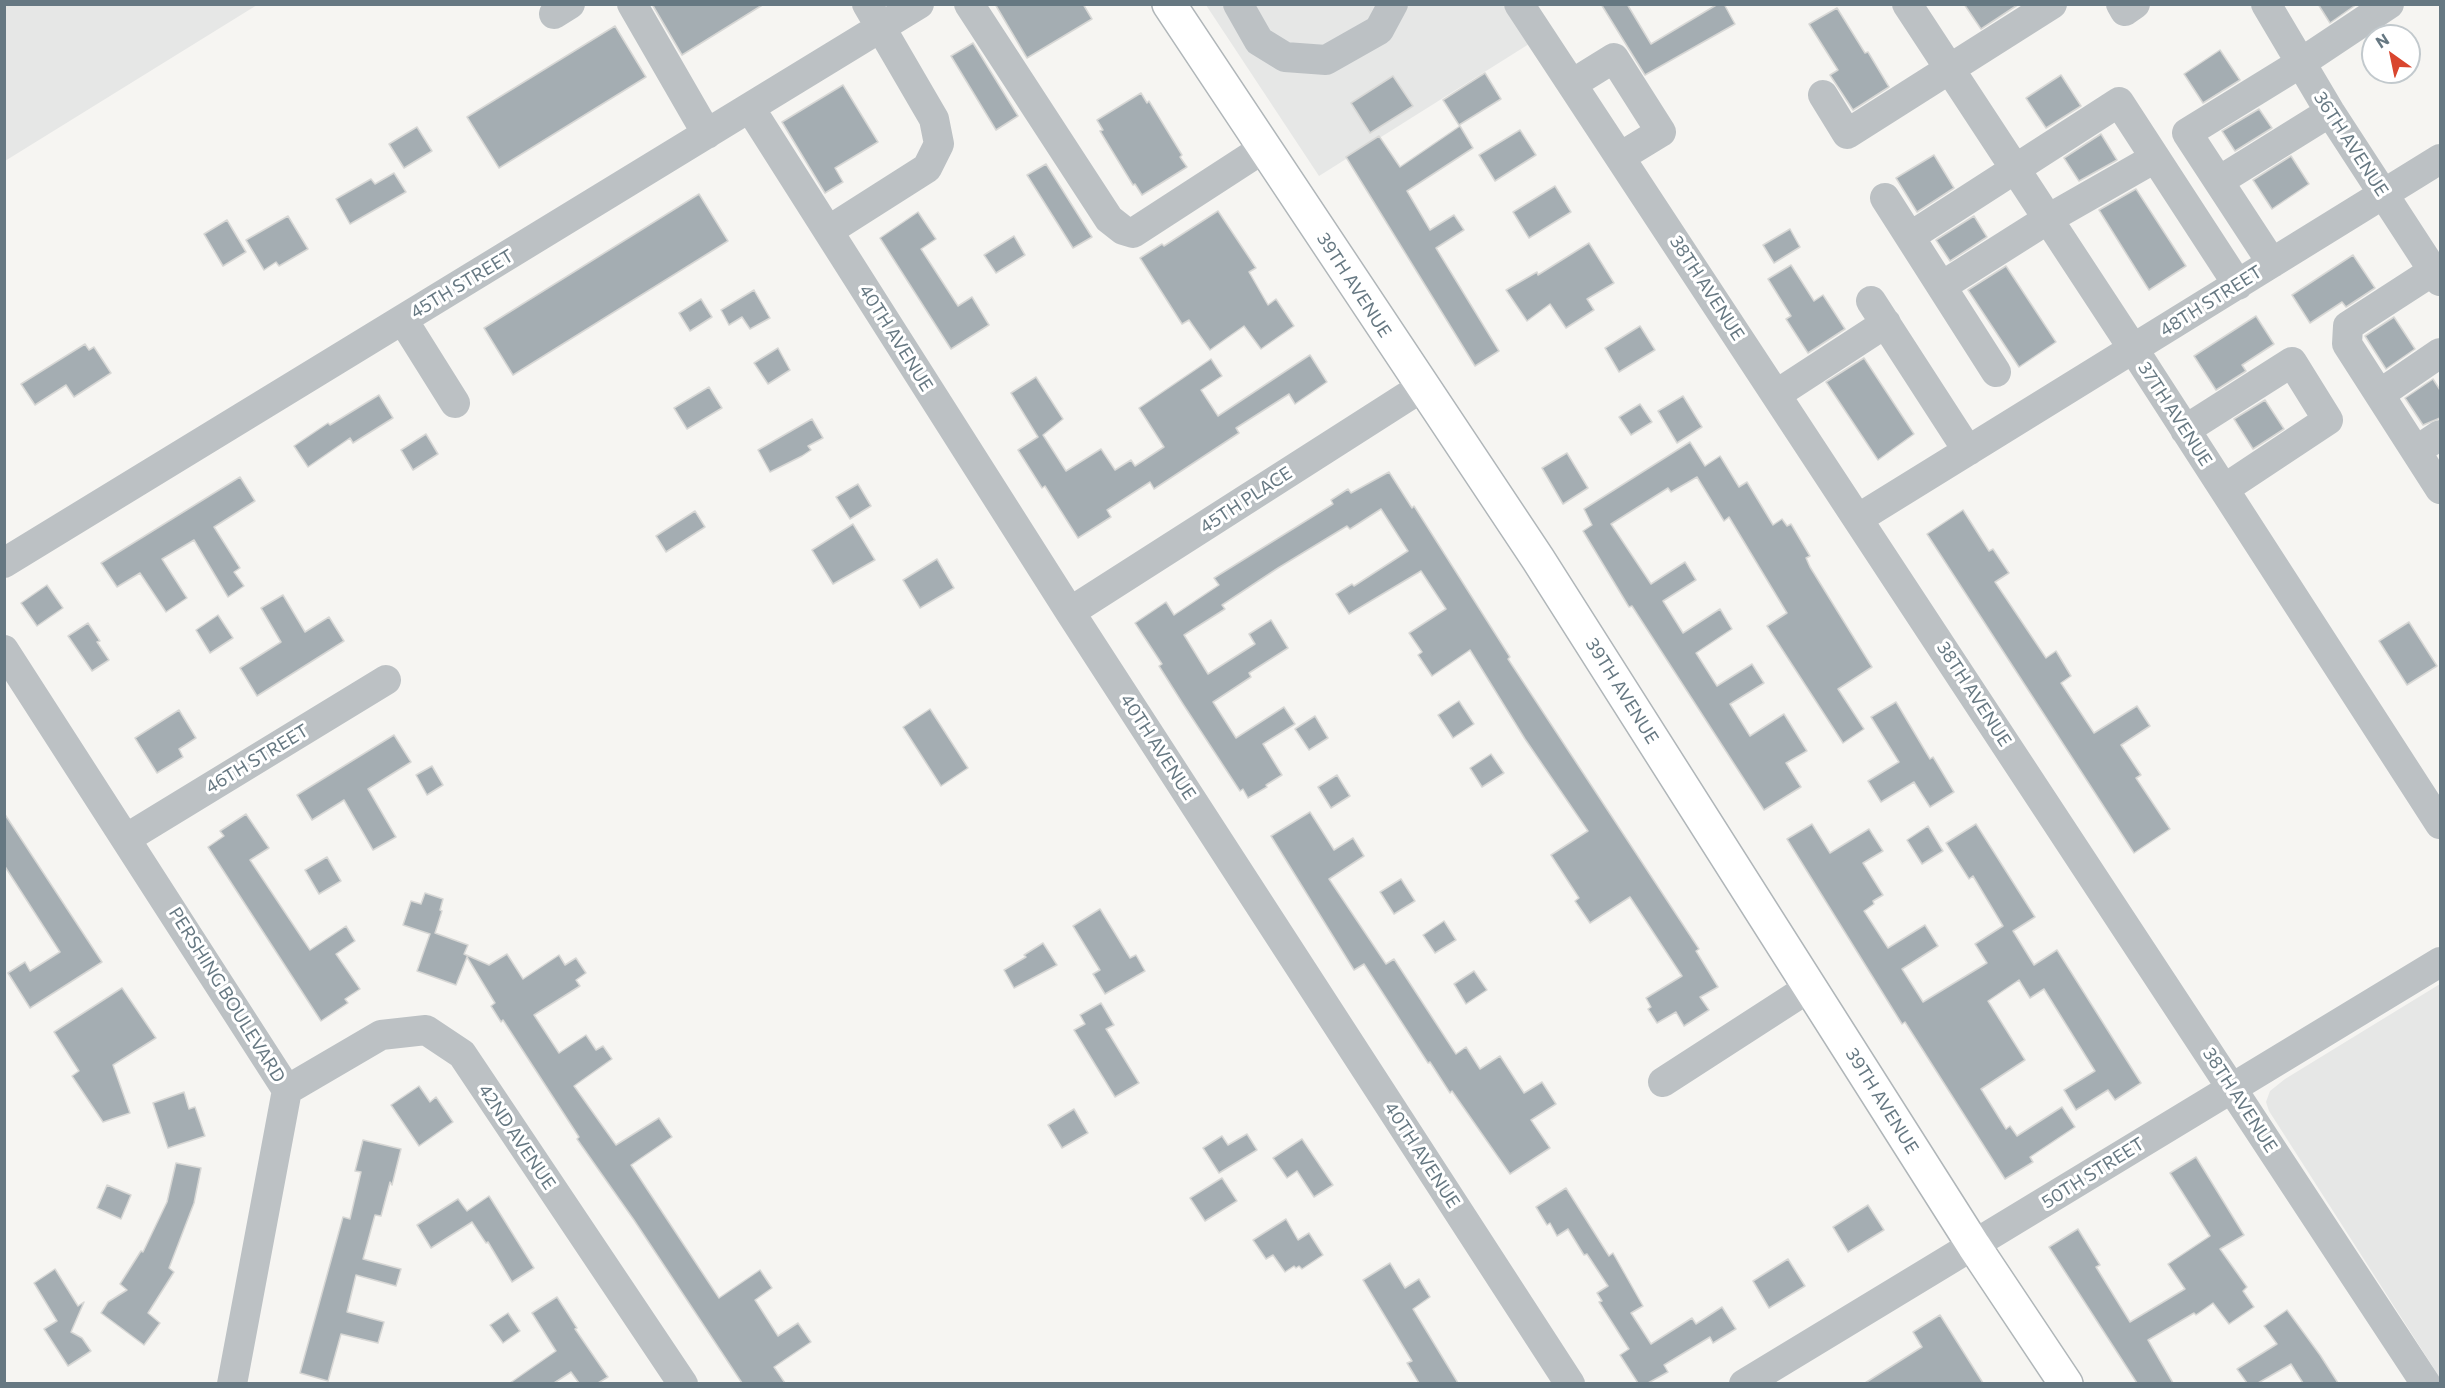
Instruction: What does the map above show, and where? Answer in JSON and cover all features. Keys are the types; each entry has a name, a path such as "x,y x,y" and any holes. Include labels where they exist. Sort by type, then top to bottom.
{"main road":[{"name":"39TH AVENUE","path":"1168,4 1538,559 1974,1246 2066,1383"}],"street":[{"path":"632,4 707,134"},
{"name":"45TH STREET","path":"4,563 750,108 874,16 919,4"},
{"path":"969,4 1109,219 1123,230 1133,233 1264,148"},
{"path":"1238,4 1259,41 1285,57 1326,60 1379,30 1393,4"},
{"name":"38TH AVENUE","path":"1520,4 2427,1383"},
{"path":"1823,95 1847,134 2052,4"},
{"path":"2121,4 2125,11 2135,4"},
{"path":"2272,263 2187,133 2299,64 2389,4"},
{"name":"36TH AVENUE","path":"2276,8 2299,64 2437,276"},
{"name":"37TH AVENUE","path":"1921,9 1950,70 2440,824"},
{"path":"828,231 927,168 939,144 934,118 874,16"},
{"path":"1572,84 1614,58 1661,132 1620,157"},
{"path":"1911,236 2119,102 2238,285"},
{"name":"40TH AVENUE","path":"750,108 1070,612 1570,1383"},
{"path":"2219,181 2330,112"},
{"path":"1942,286 2048,219 2155,158"},
{"name":"48TH STREET","path":"1859,518 2440,159"},
{"path":"1885,198 1996,372"},
{"path":"2437,276 2348,326 2347,344 2380,394 2428,443 2440,489"},
{"path":"1777,394 1878,312 1968,451"},
{"path":"403,320 455,403"},
{"path":"2380,394 2440,353"},
{"path":"2186,430 2292,362 2328,420 2224,489"},
{"name":"45TH PLACE","path":"1070,612 1422,387"},
{"name":"PERSHING BOULEVARD","path":"4,650 287,1090 232,1383"},
{"name":"46TH STREET","path":"127,838 386,680"},
{"name":"50TH STREET","path":"1744,1383 1974,1246 2440,962"},
{"path":"1663,1082 1810,987"},
{"name":"42ND AVENUE","path":"287,1090 381,1035 426,1030 462,1054 683,1383"}],"shaded area":[{"path":"5,4 257,4 257,5 5,161"},
{"path":"1206,5 1503,5 1529,44 1319,176"},
{"path":"2440,984 2440,1378 2269,1111 2266,1102 2270,1091 2285,1079"}],"building":[{"path":"652,4 764,4 682,55"},
{"path":"995,4 1083,4 1092,19 1027,58"},
{"path":"1601,4 1627,4 1651,44 1718,4 1724,4 1735,24 1645,75"},
{"path":"1964,4 2019,4 1981,29"},
{"path":"2318,4 2357,4 2330,23"},
{"path":"1837,8 1889,87 1853,110 1830,75 1838,70 1809,24"},
{"path":"615,26 646,77 499,168 467,117"},
{"path":"973,43 1018,116 996,130 951,56"},
{"path":"2220,50 2240,80 2203,103 2184,74"},
{"path":"1485,73 1501,99 1459,125 1443,100"},
{"path":"2061,75 2081,106 2046,128 2026,98"},
{"path":"1393,76 1413,106 1370,133 1351,103"},
{"path":"843,85 878,142 835,168 843,182 825,193 782,122"},
{"path":"1141,93 1147,103 1149,101 1187,167 1142,195 1135,184 1133,185 1100,131 1103,130 1097,120"},
{"path":"2259,109 2272,128 2235,151 2222,131"},
{"path":"1460,126 1473,148 1407,191 1430,230 1454,215 1464,230 1436,248 1499,351 1475,366 1346,157 1379,136 1400,167"},
{"path":"417,127 432,151 404,168 389,144"},
{"path":"1520,130 1536,155 1495,181 1479,155"},
{"path":"2101,134 2117,160 2079,181 2064,158"},
{"path":"1934,155 1954,188 1917,212 1896,178"},
{"path":"2291,156 2309,184 2272,209 2253,180"},
{"path":"1046,164 1092,237 1073,248 1027,175"},
{"path":"394,173 406,192 350,224 336,199 371,179 375,184"},
{"path":"1555,186 1571,212 1529,238 1513,212"},
{"path":"2136,189 2186,266 2149,290 2099,210"},
{"path":"699,194 728,241 513,375 484,328"},
{"path":"1218,211 1256,268 1249,272 1268,305 1276,299 1294,326 1261,349 1244,326 1210,350 1189,320 1182,324 1140,258 1162,244 1164,246"},
{"path":"918,212 936,239 921,249 958,306 972,297 989,325 951,349 880,238"},
{"path":"288,216 308,249 279,266 276,262 264,270 246,240"},
{"path":"1974,216 1987,237 1950,261 1936,240"},
{"path":"227,220 246,252 223,266 204,234"},
{"path":"1790,229 1800,247 1774,263 1763,245"},
{"path":"1014,236 1025,255 996,273 984,255"},
{"path":"1589,243 1614,283 1587,299 1594,310 1566,328 1550,304 1527,321 1506,290 1537,272 1538,275"},
{"path":"2353,255 2375,288 2346,307 2342,302 2310,323 2292,295"},
{"path":"1791,265 1814,301 1823,295 1845,329 1808,353 1786,319 1791,316 1768,279"},
{"path":"2006,266 2056,342 2019,367 1968,290"},
{"path":"754,290 770,318 750,329 742,317 729,325 721,310"},
{"path":"701,299 712,317 690,331 679,313"},
{"path":"2256,316 2274,344 2242,365 2246,371 2216,390 2194,356"},
{"path":"2394,317 2415,349 2386,369 2365,336"},
{"path":"1640,326 1655,350 1619,372 1605,348"},
{"path":"85,344 89,350 94,347 111,373 74,397 66,385 35,405 21,384"},
{"path":"778,348 790,370 768,384 754,363"},
{"path":"1310,355 1327,382 1295,404 1289,394 1236,428 1239,433 1154,489 1150,482 1107,510 1111,517 1078,538 1045,486 1042,488 1018,450 1038,437 1011,393 1036,377 1063,419 1043,435 1066,471 1101,449 1115,470 1131,460 1135,466 1164,447 1139,408 1211,359 1222,376 1201,390 1218,416"},
{"path":"1864,358 1914,434 1878,460 1826,382"},
{"path":"2433,379 2440,390 2440,418 2423,425 2405,398"},
{"path":"709,387 722,408 687,429 674,408"},
{"path":"379,395 393,418 353,443 350,438 308,467 294,446 328,423 330,425"},
{"path":"1683,396 1702,427 1677,443 1658,411"},
{"path":"2265,400 2284,429 2253,449 2234,419"},
{"path":"1640,404 1652,422 1631,435 1619,417"},
{"path":"812,419 823,438 808,446 811,450 802,456 770,472 758,450"},
{"path":"426,434 438,454 413,470 401,450"},
{"path":"1690,442 1705,466 1720,456 1739,487 1747,482 1773,525 1782,519 1787,526 1791,524 1810,556 1806,558 1810,567 1872,667 1838,689 1864,729 1843,743 1767,626 1787,613 1729,517 1724,521 1697,477 1671,492 1668,488 1611,524 1651,584 1685,562 1696,580 1663,601 1683,633 1720,609 1732,629 1696,653 1717,686 1752,664 1764,683 1730,704 1750,736 1784,714 1807,751 1786,763 1801,787 1764,810 1632,606 1629,607 1583,531 1592,525 1584,509"},
{"path":"1567,453 1588,488 1563,504 1542,468"},
{"path":"1389,472 1412,508 1414,506 1510,657 1508,659 1699,949 1696,951 1718,987 1700,997 1709,1010 1684,1026 1676,1012 1657,1023 1648,1009 1651,1007 1646,998 1682,976 1630,897 1590,923 1575,901 1579,898 1551,855 1588,831 1525,739 1470,650 1432,676 1418,655 1422,652 1409,633 1446,609 1421,571 1349,614 1336,594 1352,584 1354,586 1408,551 1381,509 1350,529 1347,526 1278,568 1222,605 1225,609 1184,635 1208,674 1255,644 1249,634 1271,620 1288,648 1249,673 1251,677 1213,702 1236,738 1284,707 1295,724 1263,744 1282,775 1248,798 1243,789 1240,791 1183,704 1159,666 1162,664 1135,623 1166,602 1174,615 1219,585 1214,578 1333,504 1331,500 1348,489 1351,493"},
{"path":"240,477 255,501 214,527 240,568 234,572 244,586 228,597 194,540 162,559 187,598 166,612 140,573 117,587 101,563"},
{"path":"858,484 871,506 850,519 836,497"},
{"path":"1963,510 1989,551 1993,549 2009,573 1995,582 2046,658 2056,651 2071,676 2061,683 2094,733 2137,706 2150,726 2121,745 2141,775 2136,778 2170,829 2134,853 1927,534"},
{"path":"695,511 705,527 666,552 656,536"},
{"path":"853,524 875,560 833,584 812,550"},
{"path":"937,559 954,588 920,608 903,580"},
{"path":"47,585 63,608 37,626 21,603"},
{"path":"283,595 305,632 329,617 344,641 257,696 240,668 281,642 261,608"},
{"path":"218,615 233,638 210,653 196,630"},
{"path":"2409,622 2437,666 2407,685 2379,641"},
{"path":"88,623 109,660 92,671 68,636"},
{"path":"1459,701 1474,724 1453,738 1438,715"},
{"path":"1896,702 1930,759 1933,757 1954,792 1930,807 1914,782 1881,802 1868,781 1899,762 1871,717"},
{"path":"930,709 968,768 941,786 903,727"},
{"path":"179,710 196,738 179,749 183,757 157,773 135,738"},
{"path":"1315,716 1328,738 1309,750 1295,729"},
{"path":"394,735 411,762 368,789 396,837 373,850 344,800 312,820 297,795"},
{"path":"1491,754 1504,773 1482,787 1470,768"},
{"path":"432,766 443,785 427,795 416,775"},
{"path":"1337,775 1350,796 1331,808 1318,787"},
{"path":"1310,812 1334,850 1353,838 1364,856 1329,879 1386,964 1394,959 1456,1054 1466,1047 1480,1069 1500,1056 1524,1093 1542,1082 1556,1104 1531,1120 1550,1148 1510,1174 1452,1091 1450,1093 1430,1062 1428,1063 1364,964 1354,970 1271,836"},
{"path":"4,813 102,962 30,1008 8,973 25,962 30,971 60,952 4,865"},
{"path":"246,814 269,848 250,860 310,950 346,926 355,941 336,954 360,989 345,999 348,1003 321,1021 208,847 224,836 220,831"},
{"path":"1812,824 1830,853 1869,829 1883,851 1863,863 1883,895 1873,901 1874,904 1864,911 1888,948 1925,925 1938,946 1902,969 1923,1002 1987,963 1975,944 2003,926 1973,876 1969,879 1946,843 1976,824 2035,917 2013,931 2034,965 2057,950 2141,1083 2115,1100 2108,1090 2076,1110 2064,1090 2095,1071 2044,989 2030,998 2019,980 1988,1001 2025,1060 1981,1089 2006,1129 2010,1126 2017,1136 2062,1107 2075,1127 2030,1157 2033,1162 2005,1179 1905,1022 1902,1024 1787,839"},
{"path":"1928,826 1943,851 1922,864 1907,840"},
{"path":"327,857 341,881 319,894 305,870"},
{"path":"1401,879 1415,901 1394,914 1380,892"},
{"path":"425,893 443,899 435,933 468,945 464,954 489,965 507,954 523,979 559,955 565,965 576,958 586,973 576,980 580,986 534,1015 559,1053 586,1035 596,1050 603,1046 612,1059 574,1086 616,1145 659,1118 672,1137 631,1165 719,1298 760,1270 772,1288 755,1300 778,1336 798,1323 811,1342 774,1367 785,1383 742,1383 634,1220 577,1139 579,1137 503,1020 501,1022 491,1006 495,1003 467,957 456,985 417,971 430,934 403,925 411,901 421,904"},
{"path":"1100,909 1130,958 1136,955 1145,971 1105,994 1093,974 1100,970 1073,926"},
{"path":"1444,921 1456,940 1435,953 1423,935"},
{"path":"1043,943 1057,965 1014,988 1004,970 1026,957 1024,955"},
{"path":"1474,971 1487,990 1466,1004 1454,984"},
{"path":"122,988 156,1038 113,1065 130,1113 103,1122 72,1076 79,1071 54,1032"},
{"path":"1101,1003 1114,1025 1106,1029 1139,1083 1115,1097 1074,1030 1085,1024 1080,1015"},
{"path":"419,1086 430,1102 436,1097 453,1122 419,1146 391,1105"},
{"path":"184,1092 189,1109 195,1107 205,1136 168,1148 153,1103"},
{"path":"1074,1109 1088,1133 1062,1148 1048,1125"},
{"path":"1247,1134 1257,1150 1219,1173 1203,1148 1222,1136 1228,1145"},
{"path":"1302,1139 1333,1185 1314,1197 1297,1171 1287,1178 1273,1158"},
{"path":"363,1140 401,1149 392,1185 390,1182 381,1216 375,1215 363,1259 401,1269 396,1286 356,1275 347,1312 384,1322 378,1343 341,1334 328,1381 300,1373 343,1217 350,1219 361,1172 355,1171"},
{"path":"2196,1157 2244,1235 2220,1249 2247,1287 2243,1291 2254,1307 2229,1324 2213,1303 2196,1315 2194,1313 2148,1340 2173,1383 2137,1383 2049,1247 2078,1229 2100,1265 2096,1267 2130,1322 2185,1289 2168,1264 2210,1236 2170,1173"},
{"path":"176,1163 201,1168 194,1203 169,1268 174,1272 148,1313 160,1323 144,1345 101,1313 108,1302 127,1290 120,1284 141,1251 143,1252 167,1202"},
{"path":"1222,1178 1237,1201 1205,1221 1190,1198"},
{"path":"107,1185 131,1195 121,1219 97,1208"},
{"path":"1566,1188 1609,1256 1613,1253 1643,1306 1631,1313 1651,1344 1692,1318 1696,1324 1722,1307 1736,1329 1713,1343 1710,1337 1664,1365 1668,1372 1648,1383 1638,1383 1620,1355 1629,1349 1599,1302 1602,1301 1597,1293 1608,1286 1587,1254 1584,1255 1568,1229 1557,1236 1550,1223 1547,1225 1536,1207"},
{"path":"489,1196 534,1268 512,1282 488,1242 486,1243 472,1222 431,1248 417,1225 458,1199 467,1211"},
{"path":"1868,1205 1884,1230 1848,1252 1833,1227"},
{"path":"1286,1219 1298,1240 1309,1233 1323,1255 1302,1269 1294,1266 1285,1272 1273,1255 1266,1259 1253,1240"},
{"path":"1788,1259 1805,1286 1769,1308 1753,1281"},
{"path":"1390,1263 1405,1288 1419,1279 1430,1297 1413,1309 1458,1383 1419,1383 1407,1363 1412,1361 1363,1280"},
{"path":"55,1269 78,1306 84,1302 71,1332 82,1338 91,1351 68,1366 44,1329 57,1321 34,1283"},
{"path":"557,1297 577,1328 575,1329 608,1377 598,1383 579,1383 571,1372 554,1383 510,1383 556,1351 532,1313"},
{"path":"2287,1310 2338,1383 2303,1383 2291,1364 2258,1383 2247,1383 2237,1369 2277,1344 2264,1326"},
{"path":"508,1313 520,1331 503,1343 490,1325"},
{"path":"1940,1315 1983,1383 1865,1383 1922,1347 1913,1332"}]}
